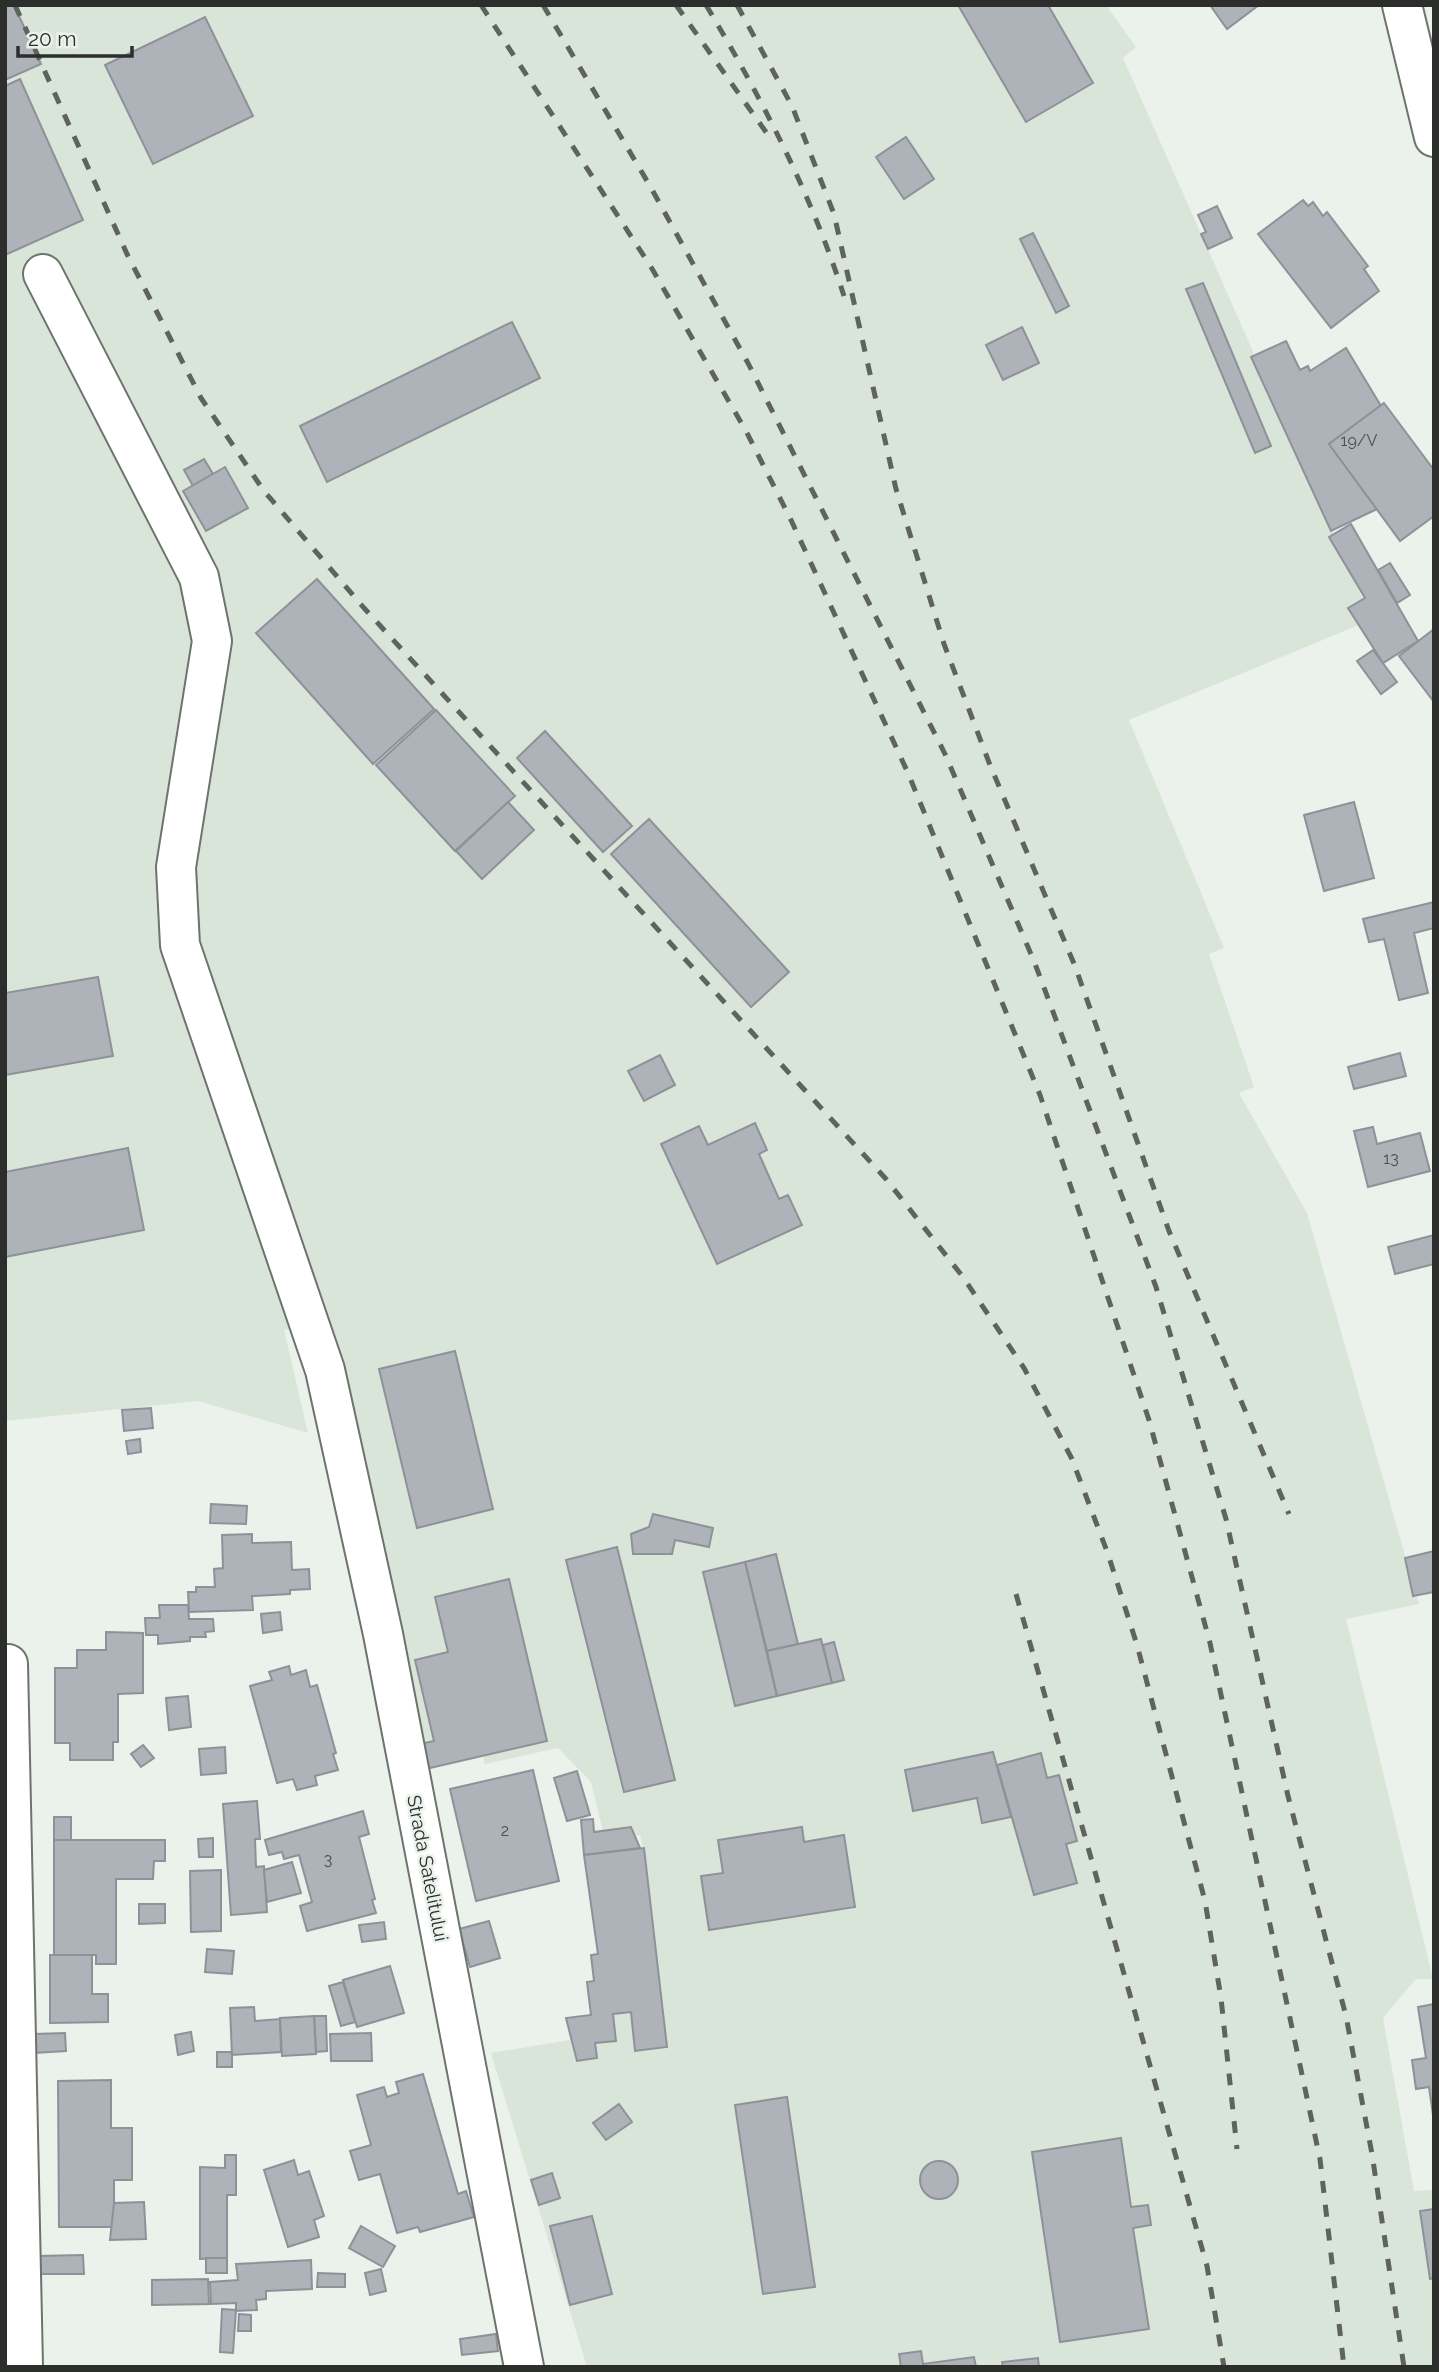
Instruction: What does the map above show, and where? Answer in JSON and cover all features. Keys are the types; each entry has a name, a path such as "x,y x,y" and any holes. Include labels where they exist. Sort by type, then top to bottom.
{"street":[{"path":"1402,5 1434,136"},
{"name":"Strada Satelitului","path":"43,274 199,577 212,641 176,867 180,945 325,1370 383,1634 524,2367"},
{"path":"8,1664 23,2367"}],"shaded area":[{"path":"5,5 1106,5 1136,47 1123,58 1365,604 1359,625 1129,720 1224,948 1209,954 1254,1087 1239,1093 1307,1213 1419,1604 1346,1619 1433,1979 1416,1979 1383,2018 1414,2191 1434,2190 1434,2367 587,2367 491,2053 570,2040 569,2018 593,2015 629,1984 615,1863 645,1857 640,1835 605,1839 591,1782 558,1748 485,1764 478,1736 409,1751 315,1321 284,1330 308,1433 198,1401 5,1421"}],"building":[{"path":"5,5 14,5 41,64 5,80"},
{"path":"958,5 1048,5 1093,83 1026,122"},
{"path":"1210,5 1259,5 1227,29"},
{"path":"205,17 253,116 153,164 105,65"},
{"path":"20,79 83,220 5,255 5,86"},
{"path":"906,137 934,179 904,199 876,157"},
{"path":"1303,200 1308,206 1313,202 1323,216 1327,212 1368,266 1364,269 1379,291 1331,328 1258,234"},
{"path":"1217,206 1232,238 1208,249 1201,234 1206,232 1198,215"},
{"path":"1033,233 1069,306 1056,313 1020,239"},
{"path":"1203,283 1271,446 1255,453 1186,289"},
{"path":"512,322 540,378 327,482 300,426"},
{"path":"1022,327 1039,363 1003,380 986,345"},
{"path":"1286,341 1300,370 1308,366 1310,371 1346,348 1381,406 1329,444 1377,509 1331,531 1251,357"},
{"path":"1384,403 1434,470 1434,516 1400,541 1329,444"},
{"path":"204,459 213,474 193,486 184,470"},
{"path":"225,467 248,508 206,531 183,491"},
{"path":"1351,524 1418,641 1383,663 1348,608 1365,598 1329,537"},
{"path":"1390,563 1410,595 1397,603 1378,570"},
{"path":"317,579 434,709 373,764 256,633"},
{"path":"1434,629 1434,702 1399,656"},
{"path":"1373,650 1397,682 1381,694 1357,661"},
{"path":"436,710 515,796 455,851 376,765"},
{"path":"545,731 632,826 603,852 517,758"},
{"path":"508,802 534,830 482,879 456,851"},
{"path":"1354,802 1374,878 1324,891 1304,815"},
{"path":"649,819 789,972 751,1007 611,854"},
{"path":"1434,902 1434,928 1414,933 1428,993 1399,1000 1384,939 1369,942 1363,919"},
{"path":"98,977 113,1056 5,1075 5,993"},
{"path":"1400,1053 1406,1076 1354,1089 1348,1067"},
{"path":"660,1055 675,1085 644,1101 628,1071"},
{"path":"755,1123 767,1150 759,1154 779,1199 788,1195 802,1225 717,1264 661,1144 699,1126 708,1145"},
{"path":"1373,1127 1377,1144 1420,1133 1430,1171 1368,1187 1354,1131"},
{"path":"128,1148 144,1230 5,1257 5,1172"},
{"path":"1434,1235 1434,1264 1395,1274 1388,1247"},
{"path":"455,1351 493,1509 417,1528 379,1369"},
{"path":"151,1408 153,1428 124,1431 122,1410"},
{"path":"140,1439 141,1452 128,1454 126,1441"},
{"path":"211,1504 247,1506 246,1524 210,1523"},
{"path":"653,1514 713,1528 709,1547 675,1540 672,1554 633,1554 631,1534 649,1527"},
{"path":"252,1534 252,1543 291,1542 292,1570 309,1569 310,1589 290,1590 290,1594 252,1596 253,1610 189,1612 188,1592 196,1592 196,1587 215,1587 214,1569 223,1568 222,1535"},
{"path":"617,1547 675,1780 624,1792 566,1560"},
{"path":"1434,1551 1434,1592 1413,1596 1405,1558"},
{"path":"776,1554 798,1644 767,1651 745,1562"},
{"path":"745,1562 777,1696 735,1706 703,1572"},
{"path":"509,1579 547,1741 417,1771 411,1746 434,1741 415,1660 448,1652 435,1597"},
{"path":"159,1605 188,1605 189,1619 213,1619 214,1631 205,1632 206,1637 190,1637 190,1641 158,1644 158,1635 146,1635 145,1618 160,1618"},
{"path":"280,1612 282,1630 263,1633 261,1614"},
{"path":"106,1632 143,1633 143,1693 118,1694 118,1742 113,1742 113,1760 70,1760 70,1743 55,1743 55,1668 77,1668 77,1650 106,1650"},
{"path":"821,1639 832,1683 777,1696 767,1651"},
{"path":"834,1642 844,1680 832,1683 823,1645"},
{"path":"289,1666 291,1675 306,1670 310,1687 317,1685 336,1753 333,1754 338,1770 315,1776 317,1785 297,1790 293,1779 277,1783 250,1686 272,1680 269,1672"},
{"path":"188,1696 191,1727 169,1730 166,1698"},
{"path":"143,1745 154,1758 141,1767 131,1754"},
{"path":"225,1747 226,1773 201,1775 199,1749"},
{"path":"993,1752 1011,1817 982,1823 977,1798 913,1811 905,1770"},
{"path":"1041,1753 1047,1778 1059,1775 1077,1841 1066,1844 1077,1883 1034,1895 997,1765"},
{"path":"533,1770 559,1881 476,1901 450,1789"},
{"path":"577,1771 590,1815 567,1821 554,1778"},
{"path":"257,1801 260,1839 255,1839 256,1867 264,1866 267,1912 231,1915 223,1804"},
{"path":"363,1811 369,1834 359,1837 376,1913 307,1931 300,1906 312,1902 299,1855 284,1859 282,1852 269,1855 265,1840"},
{"path":"54,1817 71,1817 71,1840 54,1840"},
{"path":"593,1819 594,1832 631,1827 640,1848 584,1855 581,1820"},
{"path":"802,1827 804,1842 844,1835 855,1907 709,1930 701,1876 723,1873 718,1840"},
{"path":"213,1838 213,1857 199,1857 198,1839"},
{"path":"54,1840 165,1840 165,1861 154,1861 153,1879 116,1879 116,1964 96,1964 96,1955 54,1955"},
{"path":"644,1848 667,2047 635,2051 631,2012 613,2014 616,2041 595,2043 597,2058 577,2061 566,2018 591,2015 587,1982 594,1981 591,1955 598,1954 584,1855"},
{"path":"292,1862 301,1893 267,1902 264,1870"},
{"path":"221,1870 221,1931 191,1932 190,1871"},
{"path":"139,1904 165,1904 165,1923 139,1924"},
{"path":"489,1921 500,1958 470,1967 459,1929"},
{"path":"384,1922 386,1939 362,1942 359,1925"},
{"path":"207,1949 234,1951 232,1974 205,1972"},
{"path":"50,1955 92,1955 92,1994 108,1994 108,2022 50,2023"},
{"path":"390,1966 404,2013 357,2027 343,1980"},
{"path":"343,1982 355,2022 341,2026 329,1986"},
{"path":"1434,2004 1434,2122 1429,2087 1416,2089 1412,2060 1426,2058 1418,2007"},
{"path":"254,2007 255,2021 280,2019 281,2052 232,2055 230,2008"},
{"path":"314,2016 326,2016 327,2051 316,2052"},
{"path":"314,2016 316,2054 282,2056 280,2018"},
{"path":"191,2032 194,2051 178,2055 175,2035"},
{"path":"65,2033 66,2051 34,2053 34,2034"},
{"path":"371,2033 372,2061 331,2061 330,2034"},
{"path":"217,2052 232,2052 232,2067 217,2067"},
{"path":"423,2074 458,2194 466,2191 474,2217 420,2232 418,2227 397,2233 380,2174 359,2180 350,2151 371,2145 357,2095 384,2087 387,2097 399,2093 396,2082"},
{"path":"111,2080 111,2128 132,2128 132,2180 114,2180 114,2227 59,2227 58,2081"},
{"path":"787,2097 815,2287 763,2294 735,2105"},
{"path":"619,2104 632,2122 606,2140 593,2123"},
{"path":"1121,2138 1131,2207 1148,2205 1151,2225 1133,2228 1149,2329 1060,2342 1032,2152"},
{"path":"225,2155 236,2155 236,2195 227,2195 227,2258 200,2259 200,2167 225,2168"},
{"path":"294,2160 298,2175 309,2171 324,2216 314,2220 319,2237 288,2247 264,2170"},
{"path":"939,2161 952,2167 958,2180 952,2193 939,2199 926,2193 920,2180 926,2167"},
{"path":"552,2173 560,2198 539,2205 531,2180"},
{"path":"144,2202 146,2239 110,2240 114,2203"},
{"path":"1434,2209 1434,2278 1430,2279 1420,2211"},
{"path":"592,2216 612,2294 570,2305 550,2226"},
{"path":"361,2226 395,2246 383,2267 349,2248"},
{"path":"83,2255 84,2274 36,2274 37,2256"},
{"path":"206,2258 227,2258 227,2273 206,2273"},
{"path":"311,2260 312,2289 266,2291 266,2299 256,2300 257,2310 236,2311 236,2303 211,2304 210,2282 238,2280 236,2264"},
{"path":"381,2269 386,2291 370,2295 365,2273"},
{"path":"318,2273 345,2274 345,2287 317,2287"},
{"path":"208,2279 209,2304 152,2305 152,2280"},
{"path":"222,2309 236,2310 233,2353 220,2352"},
{"path":"239,2314 251,2315 251,2331 238,2331"},
{"path":"496,2334 498,2351 462,2355 460,2339"},
{"path":"921,2351 923,2364 974,2357 976,2367 901,2367 899,2354"},
{"path":"1038,2358 1039,2367 1003,2367 1002,2362"}],"railway":[{"path":"15,5 127,254 201,398 264,491 364,608 886,1179 963,1277 1024,1368 1072,1459 1108,1554 1137,1645 1205,1901 1221,1998 1237,2149"},
{"path":"481,5 651,267 746,431 791,520 908,773 1040,1095 1149,1420 1210,1643 1320,2159 1344,2367"},
{"path":"543,5 650,186 749,365 945,754 1034,961 1156,1287 1226,1519 1288,1796 1346,2016 1372,2154 1404,2367"},
{"path":"676,5 773,142"},
{"path":"706,5 783,146 816,220 844,296"},
{"path":"737,5 792,106 834,214 896,489 944,644 990,765 1075,966 1169,1231 1289,1514"},
{"path":"1016,1594 1207,2266 1224,2367"}]}
